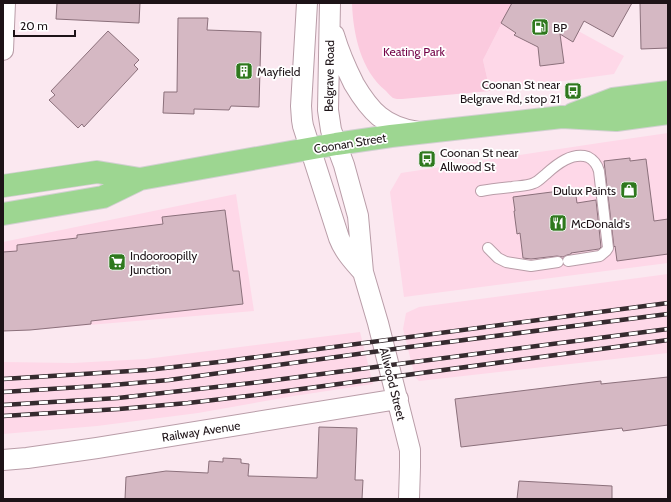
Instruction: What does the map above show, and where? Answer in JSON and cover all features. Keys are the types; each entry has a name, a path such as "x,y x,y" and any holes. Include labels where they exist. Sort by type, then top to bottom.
{"main road":[{"name":"Coonan Street","path":"562,117 614,99 668,92"},
{"name":"Coonan Street","path":"3,214 103,197 140,179 336,144 426,132 562,117 616,120 668,113"},
{"name":"Coonan Street","path":"3,186 97,172 140,179"}],"street":[{"path":"3,50 5,3"},
{"path":"307,3 301,106 303,126 311,149"},
{"name":"Belgrave Road","path":"330,4 334,34 342,60 361,96 382,119 396,127 426,132"},
{"name":"Belgrave Road","path":"330,4 328,110 330,124 336,144"},
{"name":"Allwood Street","path":"336,144 344,165 358,216 363,272 398,399 410,450 409,499"},
{"name":"Allwood Street","path":"311,149 341,244 363,272"},
{"name":"Railway Avenue","path":"3,460 97,448 398,399"}],"lane":[{"path":"481,191 526,185 536,182 562,161 570,158 584,157 594,161 599,171 608,248 600,256 568,261"},
{"path":"488,248 498,258 506,262 530,266 558,262"}],"shaded area":[{"path":"512,3 527,3 624,56 614,74 490,91 483,60"},
{"path":"668,133 668,263 404,297 390,192 401,173"},
{"name":"Indooroopilly Junction","path":"236,194 254,311 3,331 3,242"},
{"path":"668,274 668,353 419,381 415,377 403,329 406,313 419,307"},
{"path":"360,332 373,384 198,413 97,426 3,434 3,362 73,363 146,359"}],"green space":[{"name":"Keating Park","path":"352,3 512,3 483,60 490,91 402,99 393,98 377,83 365,63 360,51 354,27"}],"building":[{"path":"57,3 140,3 139,23 56,19"},
{"path":"512,3 632,3 613,37 584,21 573,42 560,34 564,63 540,66 538,47 514,35 516,33 501,23"},
{"path":"640,3 668,3 668,48 641,49"},
{"path":"178,18 208,18 207,30 261,32 259,107 231,106 229,110 194,109 194,114 163,113 164,92 177,92"},
{"path":"108,31 139,60 134,65 138,69 84,127 82,124 78,128 49,100 55,95 51,91"},
{"name":"Dulux Paints","path":"630,158 630,161 646,159 654,221 668,219 668,254 617,261 604,161"},
{"name":"McDonald's","path":"575,189 577,203 596,200 601,247 599,249 571,253 563,257 523,258 520,233 517,234 513,197"},
{"name":"Indooroopilly Junction","path":"225,210 233,271 239,271 243,304 91,321 91,324 3,331 3,252 17,251 17,245 77,238 77,235 163,224 162,217"},
{"path":"668,377 668,425 623,431 622,428 461,447 455,399 601,381 601,384"},
{"path":"319,427 357,428 355,480 363,480 362,499 125,499 126,477 166,471 208,473 209,461 223,462 223,458 241,459 241,463 249,464 248,476 317,478"},
{"path":"519,481 612,486 612,499 517,499"}],"railway":[{"path":"3,379 147,370 219,362 668,303"},
{"path":"3,392 169,380 409,347 668,314"},
{"path":"3,405 118,398 260,382 668,329"},
{"path":"3,416 188,403 668,340"}],"place":[{"name":"BP","path":"540,27"},
{"name":"Mayfield","path":"244,71"},
{"name":"Coonan St near Belgrave Rd, stop 21","path":"573,91"},
{"name":"Coonan St near Allwood St","path":"427,159"},
{"name":"Dulux Paints","path":"629,190"},
{"name":"McDonald's","path":"558,223"},
{"name":"Indooroopilly Junction","path":"117,262"}]}
